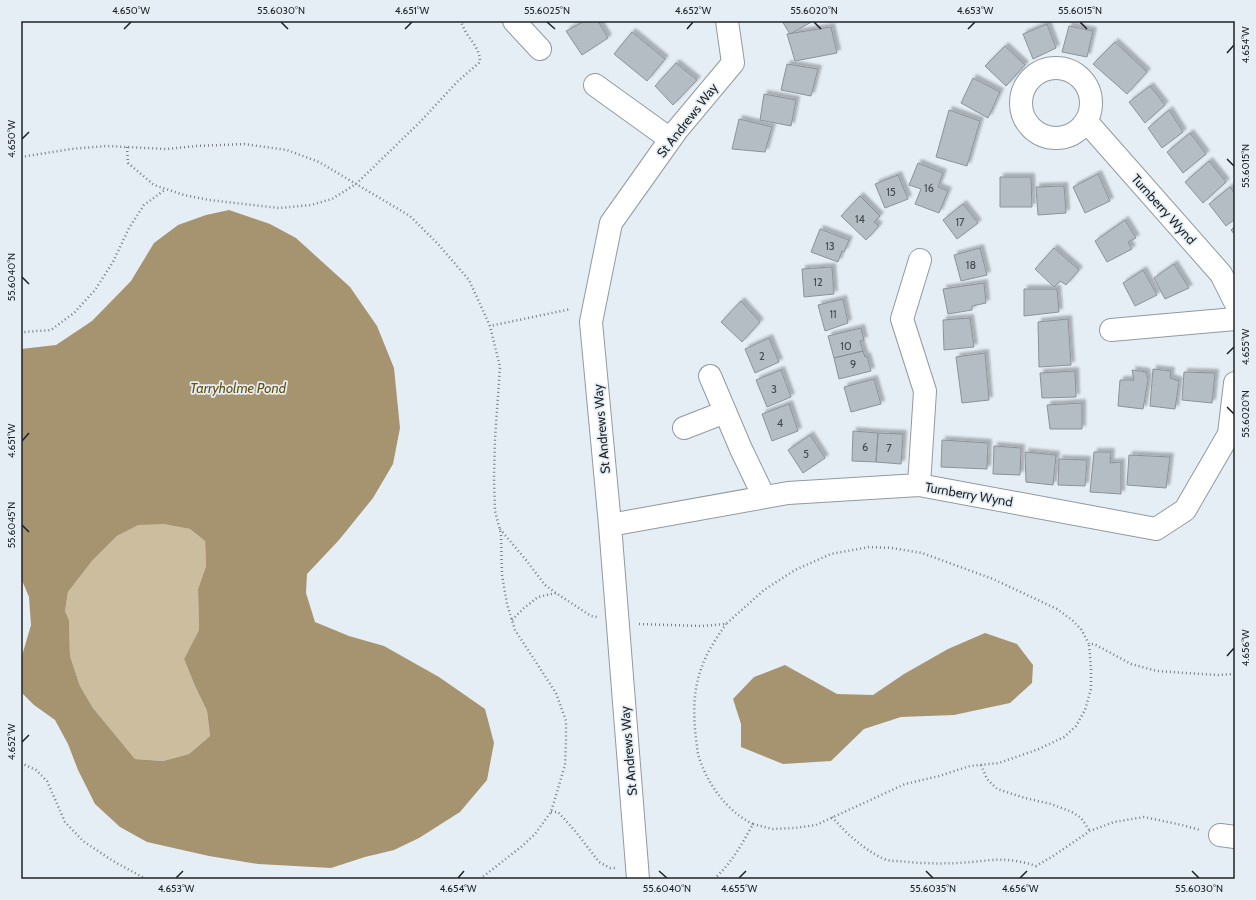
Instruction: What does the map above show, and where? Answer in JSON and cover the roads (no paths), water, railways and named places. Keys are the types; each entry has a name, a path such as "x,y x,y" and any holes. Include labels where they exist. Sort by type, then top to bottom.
{"street":[{"path":"514,21 540,50"},
{"name":"St Andrews Way","path":"638,873 610,525 591,322 611,223 670,139 733,63 727,21"},
{"path":"595,85 670,139"},
{"name":"Turnberry Wynd","path":"1086,121 1221,274 1235,302"},
{"path":"919,485 924,392 902,319 920,260"},
{"path":"1111,330 1235,319"},
{"path":"710,376 741,449 764,497"},
{"name":"Turnberry Wynd","path":"610,525 788,493 919,485 1156,529 1185,510 1229,434 1235,383"},
{"path":"684,428 725,412"}],"water":[{"name":"Tarryholme Pond","path":"229,210 270,224 296,238 350,287 377,326 394,368 400,428 393,464 373,498 339,540 307,574 306,593 315,622 349,636 384,646 439,677 485,709 494,743 487,780 460,812 419,838 394,850 365,857 331,868 258,864 209,856 147,842 120,827 95,804 78,770 68,744 55,720 34,705 21,692 21,659 31,625 29,597 21,578 21,349 56,345 92,321 131,281 154,243 178,225 206,215","holes":["163,524 190,529 205,541 206,566 198,589 199,630 184,659 207,711 210,736 189,754 163,761 135,759 93,708 80,686 70,656 69,620 65,611 68,592 92,561 117,536 138,525"]},
{"path":"985,633 1017,644 1033,665 1032,683 1010,703 954,715 901,717 864,729 831,761 783,764 741,747 741,724 733,699 754,677 785,665 837,694 873,695 904,674 948,649"}]}
